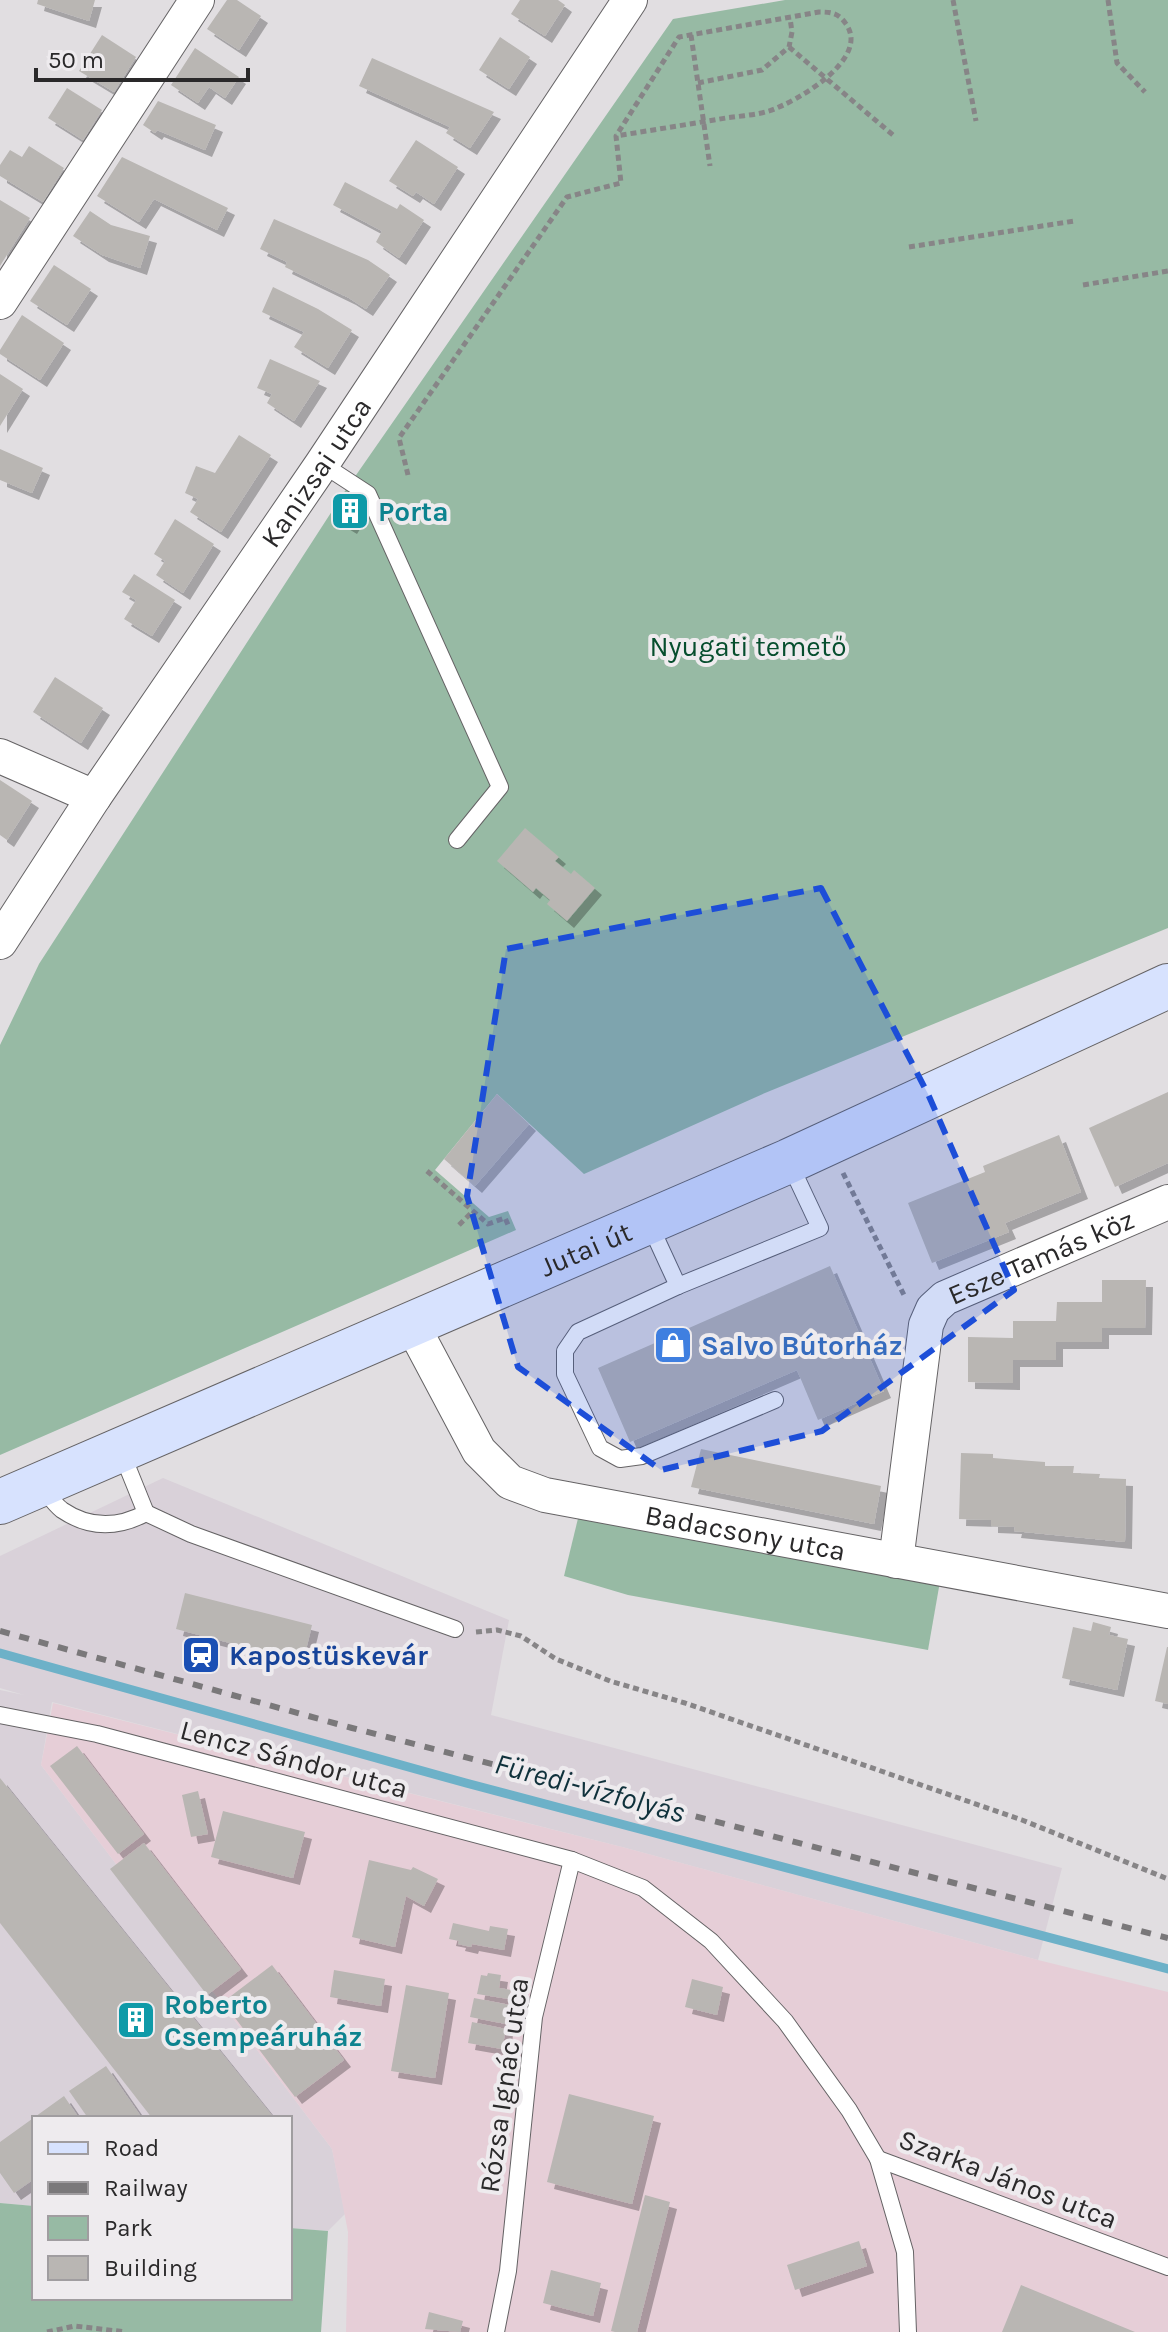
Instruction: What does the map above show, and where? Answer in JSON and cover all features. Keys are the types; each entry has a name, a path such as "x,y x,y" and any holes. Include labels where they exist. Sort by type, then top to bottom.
{"street":[{"path":"0,302 197,0"},
{"name":"Kanizsai utca","path":"0,942 94,797 322,464 630,0"},
{"path":"0,756 94,797"},
{"name":"Jutai út","path":"0,1502 828,1144 1168,986"},
{"name":"Esze Tamás köz","path":"896,1561 926,1325 933,1309 945,1298 1168,1202"},
{"name":"Badacsony utca","path":"411,1323 479,1451 510,1482 545,1495 1168,1611"}],"lane":[{"path":"322,464 368,494 500,787 457,840"},
{"path":"775,1400 642,1456 620,1459 600,1448 565,1374 565,1351 578,1332 678,1286 820,1228 789,1161"},
{"path":"649,1221 678,1286"},
{"path":"120,1450 146,1513 191,1534 455,1629"},
{"path":"40,1484 62,1509 96,1525 126,1524 146,1513"},
{"name":"Lencz Sándor utca","path":"0,1715 97,1734 572,1860"},
{"name":"Szarka János utca","path":"572,1860 643,1888 711,1941 785,2021 849,2110 878,2159 1168,2267"},
{"name":"Rózsa Ignác utca","path":"496,2332 508,2271 534,2017 572,1860"},
{"path":"878,2159 905,2252 908,2332"}],"path":[{"path":"953,0 976,121"},
{"path":"1108,0 1117,63 1145,92"},
{"path":"408,475 399,438 567,197 621,183 616,136 679,37 832,12 843,19 850,29 850,44 845,58 827,79 770,111 616,136"},
{"path":"698,83 762,70 789,47 792,32 790,18"},
{"path":"691,35 710,166"},
{"path":"789,47 893,135"},
{"path":"909,247 1074,221"},
{"path":"1083,285 1168,271"},
{"path":"828,1144 910,1307 926,1325"},
{"path":"427,1171 488,1224 505,1218 509,1227"},
{"path":"459,1225 473,1211"},
{"path":"455,1629 472,1632 497,1630 521,1636 556,1659 610,1681 685,1703 1022,1820 1168,1879"},
{"path":"47,2332 75,2326 126,2332"}],"highlighted area":[{"path":"821,888 928,1094 1014,1290 822,1431 661,1470 518,1367 467,1196 506,949"}],"shaded area":[{"path":"163,1478 509,1620 491,1715 1062,1868 1038,1960 626,1848 52,1702 41,1765 332,2149 345,2214 328,2231 292,2228 292,2116 32,2116 32,2206 0,2203 0,1690 24,1695 0,1688 0,1556"},
{"path":"53,1703 626,1848 1038,1960 1168,1992 1168,2332 346,2332 348,2232 332,2149 41,1765"}],"green space":[{"name":"Nyugati temető","path":"785,0 1168,0 1168,928 765,1093 584,1174 497,1094 435,1170 489,1217 508,1211 516,1230 0,1455 0,1045 39,964 345,491 673,19"},
{"path":"582,1502 942,1570 928,1650 628,1595 564,1576"},
{"path":"0,2203 32,2206 32,2300 292,2300 292,2228 328,2231 321,2332 0,2332"}],"building":[{"path":"38,0 95,0 89,21 37,4"},
{"path":"227,0 237,0 261,16 239,50 207,29"},
{"path":"520,0 558,0 565,5 545,36 511,14"},
{"path":"102,35 136,57 114,92 79,71"},
{"path":"500,37 530,57 509,89 479,70"},
{"path":"195,48 239,77 225,98 209,87 198,103 171,85"},
{"path":"372,58 494,112 470,148 446,133 450,127 359,86"},
{"path":"67,88 102,110 83,140 48,118"},
{"path":"158,101 216,125 205,150 157,130 155,133 143,125"},
{"path":"416,140 458,167 434,204 416,192 413,196 389,181"},
{"path":"29,146 64,168 43,202 0,176 0,165 10,150 22,157"},
{"path":"122,157 228,208 217,230 154,199 139,222 97,196"},
{"path":"345,182 397,209 400,204 424,220 399,258 376,242 382,231 333,205"},
{"path":"0,200 30,218 0,266"},
{"path":"90,211 111,225 150,236 140,268 102,255 73,236"},
{"path":"274,219 368,260 390,275 366,309 285,267 287,262 260,249"},
{"path":"54,265 91,289 67,325 30,301"},
{"path":"273,287 352,330 328,368 294,347 304,332 262,312"},
{"path":"22,315 64,343 40,380 0,354"},
{"path":"270,359 320,381 294,421 267,403 272,394 257,388"},
{"path":"0,374 23,389 0,426"},
{"path":"239,435 271,455 221,532 190,512 198,499 185,493 196,466 215,473"},
{"path":"0,449 43,468 32,493 0,480"},
{"name":"Porta","path":"350,494 365,503 350,527 335,518"},
{"path":"175,519 214,544 183,593 156,575 165,561 154,554"},
{"path":"134,574 175,600 152,636 124,619 136,600 122,592"},
{"path":"55,677 103,708 81,743 33,712"},
{"path":"0,780 32,801 7,840 0,835"},
{"path":"525,828 559,857 555,861 571,874 574,870 595,888 567,921 547,904 550,900 536,888 533,892 497,861"},
{"path":"1168,1092 1168,1163 1115,1187 1089,1128"},
{"path":"497,1094 529,1124 475,1186 444,1159"},
{"path":"1059,1135 1081,1192 1005,1223 1009,1232 932,1263 908,1203 985,1172 983,1166"},
{"path":"830,1266 884,1391 818,1420 797,1370 630,1442 598,1368"},
{"path":"1102,1280 1146,1280 1145,1328 1102,1328 1102,1342 1056,1342 1056,1360 1013,1360 1013,1383 968,1382 968,1337 1013,1338 1013,1321 1056,1321 1057,1302 1102,1302"},
{"path":"701,1449 881,1486 874,1524 691,1487"},
{"path":"961,1453 993,1454 993,1458 1045,1462 1045,1466 1074,1466 1073,1473 1126,1479 1125,1542 1014,1531 1015,1527 991,1526 991,1520 959,1519"},
{"path":"185,1593 312,1625 303,1662 176,1629"},
{"path":"1093,1622 1111,1627 1109,1635 1128,1639 1117,1690 1062,1678 1073,1627 1091,1631"},
{"path":"1168,1647 1168,1704 1155,1701"},
{"path":"77,1746 144,1834 118,1854 50,1766"},
{"name":"Roberto Csempeáruház","path":"0,1778 272,2116 150,2116 0,1923"},
{"path":"198,1791 208,1834 191,1837 182,1795"},
{"path":"223,1811 305,1832 293,1878 211,1857"},
{"path":"144,1843 241,1969 207,1995 110,1869"},
{"path":"369,1860 411,1870 413,1867 438,1879 424,1906 406,1896 395,1947 352,1937"},
{"path":"453,1923 489,1931 490,1926 508,1929 504,1950 458,1944 459,1941 449,1939"},
{"path":"272,1965 344,2060 295,2097 223,2002"},
{"path":"334,1970 385,1979 381,2006 330,1997"},
{"path":"488,1973 501,1975 499,1988 511,1990 509,1999 477,1994 481,1975 487,1976"},
{"path":"692,1979 723,1987 717,2015 685,2007"},
{"path":"406,1985 449,1993 435,2078 391,2071"},
{"path":"474,1998 510,2005 506,2024 470,2017"},
{"path":"472,2022 506,2029 502,2049 468,2043"},
{"path":"106,2066 141,2116 87,2116 69,2091"},
{"path":"569,2094 654,2116 632,2204 547,2182"},
{"path":"64,2096 78,2116 36,2116"},
{"path":"32,2119 32,2180 14,2193 0,2173 0,2142"},
{"path":"645,2195 670,2202 637,2332 615,2332 611,2331"},
{"path":"859,2241 867,2266 795,2290 787,2265"},
{"path":"551,2270 601,2283 593,2316 543,2303"},
{"path":"1021,2285 1135,2332 1002,2332"},
{"path":"429,2312 463,2321 460,2332 425,2329"}],"waterway":[{"name":"Füredi-vízfolyás","path":"0,1653 466,1783 1168,1969"}],"railway":[{"path":"0,1631 352,1728 1168,1938"}],"place":[{"name":"Porta","path":"350,511"},
{"name":"Salvo Bútorház","path":"673,1345"},
{"name":"Kapostüskevár","path":"201,1655"},
{"name":"Roberto Csempeáruház","path":"136,2020"}]}
